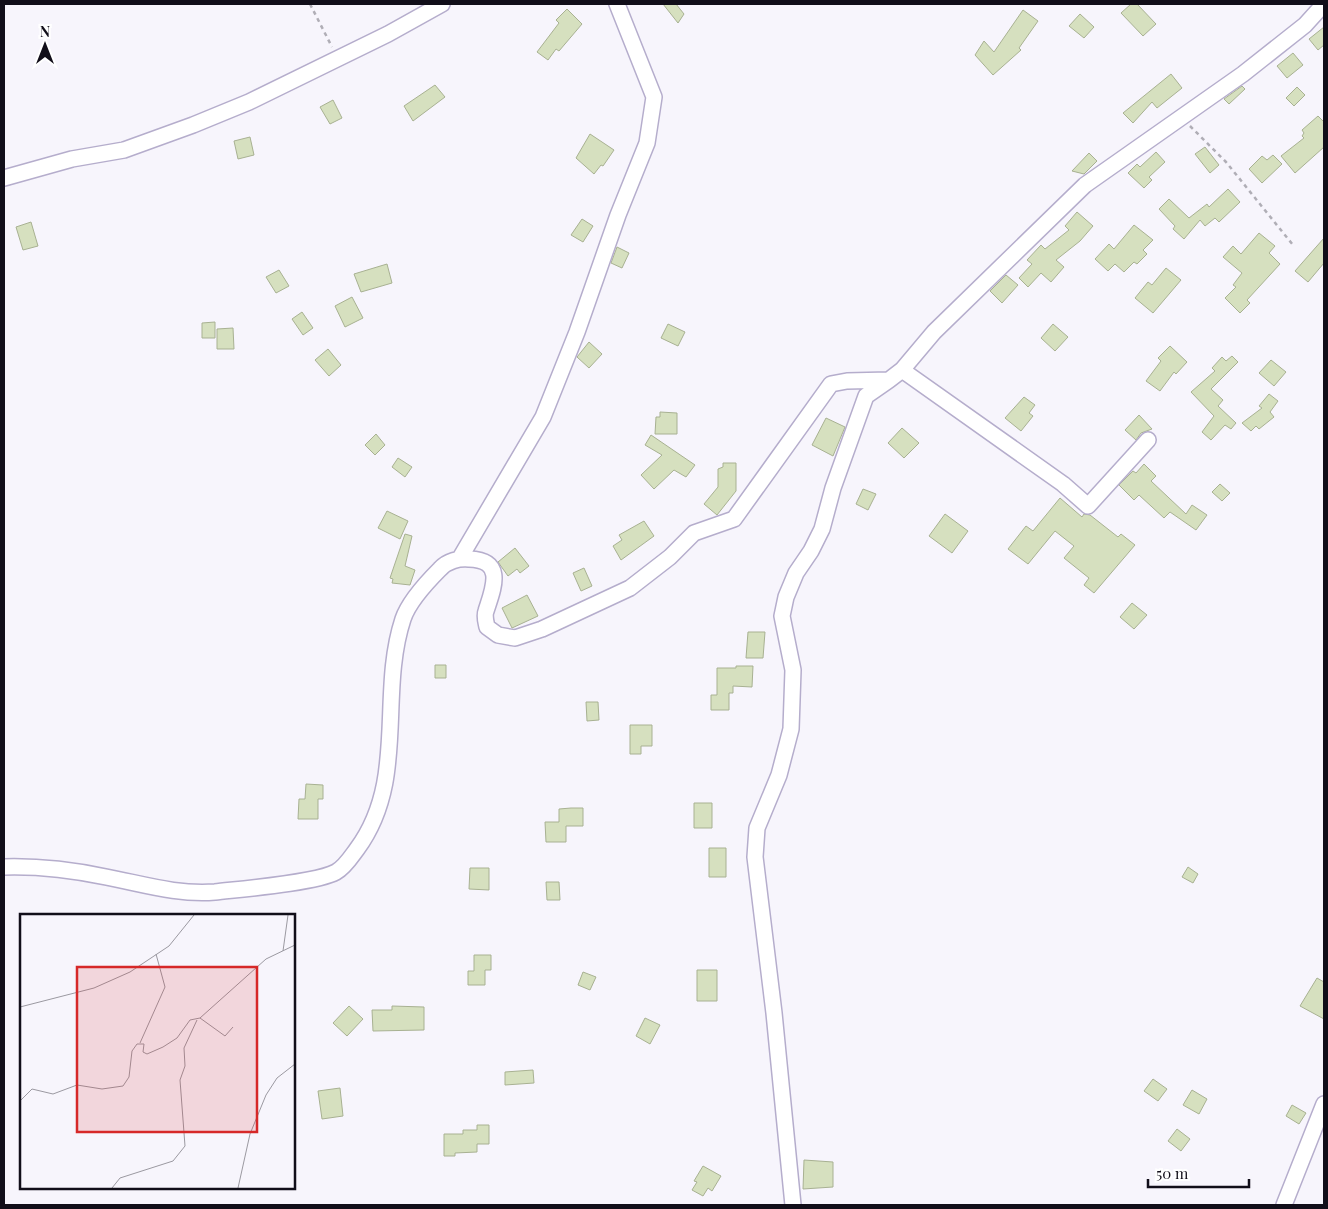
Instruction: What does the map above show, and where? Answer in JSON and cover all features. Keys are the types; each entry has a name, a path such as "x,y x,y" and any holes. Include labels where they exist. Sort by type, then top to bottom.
{"street":[{"path":"4,178 72,159 124,150 194,125 249,102 388,34 442,4"},
{"path":"460,558 543,417 577,332 618,215 647,142 654,97 617,4"},
{"path":"793,1205 774,1012 755,857 757,828 779,775 791,729 793,670 782,616 786,597 796,573 822,529 833,488 866,396 902,370 934,332 1085,185 1182,118 1305,25 1324,4"},
{"path":"902,370 1063,484 1088,506 1148,440"},
{"path":"4,867 79,872 174,892 200,893 288,883 337,872 362,843 372,827 380,806 388,758 394,663 403,617 415,598 443,566 460,558 480,559 491,566 495,581 492,599 485,613 487,627 498,635 515,638 542,629 630,588 670,557 694,533 734,519 831,384 847,381 889,380"},
{"path":"1284,1205 1324,1104"}],"path":[{"path":"310,4 337,58"},
{"path":"1182,118 1226,162 1293,245"}],"building":[{"path":"663,4 676,4 684,14 678,23"},
{"path":"1131,4 1137,4 1156,24 1143,36 1121,13"},
{"path":"567,9 582,24 559,51 556,49 548,60 537,52 559,23 556,20"},
{"path":"1023,10 1038,21 1019,48 1021,50 993,75 975,55 984,41 994,52"},
{"path":"1080,14 1094,27 1084,38 1069,26"},
{"path":"1324,27 1324,45 1318,50 1309,39"},
{"path":"1293,53 1303,65 1287,78 1277,66"},
{"path":"1171,74 1182,88 1157,108 1152,102 1133,123 1123,113"},
{"path":"435,85 445,97 413,121 404,106"},
{"path":"1242,86 1245,89 1229,104 1224,99"},
{"path":"1297,87 1305,95 1294,106 1286,98"},
{"path":"333,100 342,118 330,124 320,107"},
{"path":"1318,116 1324,122 1324,147 1295,173 1281,156 1304,138 1302,130"},
{"path":"590,134 614,150 603,166 601,165 594,174 576,158"},
{"path":"250,137 254,155 238,159 234,141"},
{"path":"1205,147 1219,165 1210,173 1195,154"},
{"path":"1156,152 1165,162 1149,177 1152,180 1144,188 1128,173 1137,164 1140,167"},
{"path":"1089,153 1097,161 1084,174 1072,171"},
{"path":"1273,155 1282,164 1262,183 1249,169 1262,156 1267,160"},
{"path":"1228,189 1240,202 1219,222 1215,218 1205,226 1200,220 1184,239 1173,229 1175,226 1159,209 1169,199 1189,218 1207,204 1209,207"},
{"path":"1077,212 1093,226 1080,241 1056,260 1064,267 1051,282 1041,273 1028,287 1019,278 1032,264 1027,260 1041,245 1045,249 1069,230 1065,226"},
{"path":"582,219 593,226 583,242 571,235"},
{"path":"31,222 38,246 23,250 16,227"},
{"path":"1134,225 1153,240 1143,250 1147,254 1137,264 1134,262 1124,272 1115,264 1108,271 1095,259 1109,244 1114,249"},
{"path":"1259,233 1275,246 1269,253 1280,264 1247,300 1250,303 1240,313 1225,298 1236,287 1233,285 1242,273 1223,257 1233,246 1241,254"},
{"path":"1324,238 1324,263 1308,282 1295,271"},
{"path":"617,247 629,253 622,268 611,263"},
{"path":"387,264 392,283 361,292 354,274"},
{"path":"1166,268 1181,280 1153,313 1135,298 1148,282 1152,285"},
{"path":"279,270 289,286 276,293 266,277"},
{"path":"1006,275 1018,285 1002,303 990,291"},
{"path":"352,297 363,318 345,327 335,306"},
{"path":"302,312 313,328 303,335 292,319"},
{"path":"215,322 215,338 202,338 202,323"},
{"path":"668,324 685,332 678,346 661,338"},
{"path":"1053,324 1068,337 1055,351 1041,338"},
{"path":"233,328 234,349 217,349 217,329"},
{"path":"589,342 602,354 589,368 577,357"},
{"path":"1170,346 1187,362 1176,374 1174,372 1160,391 1146,381 1161,361 1158,358"},
{"path":"328,349 341,365 329,376 315,360"},
{"path":"1232,356 1238,362 1211,389 1223,400 1218,406 1236,423 1231,429 1225,425 1211,440 1202,432 1214,416 1191,392 1215,371 1212,368 1222,357 1226,361"},
{"path":"1271,360 1286,372 1274,386 1259,373"},
{"path":"1269,394 1278,401 1270,412 1274,417 1259,429 1256,426 1251,431 1242,423 1262,408 1259,406"},
{"path":"1024,397 1035,405 1029,413 1033,416 1021,431 1005,418"},
{"path":"660,412 677,413 677,434 655,434 656,417 660,417"},
{"path":"1139,415 1152,429 1141,433 1136,440 1125,430"},
{"path":"826,418 845,427 833,456 812,445"},
{"path":"902,428 919,443 904,458 888,443"},
{"path":"376,434 385,445 375,455 365,445"},
{"path":"651,435 695,465 686,477 674,470 654,489 641,475 662,455 645,445"},
{"path":"398,458 412,467 405,477 392,467"},
{"path":"723,463 736,463 736,491 717,515 704,504 718,487 718,469 723,467"},
{"path":"1144,464 1156,476 1151,481 1186,514 1192,505 1207,515 1196,530 1170,512 1164,518 1139,495 1134,500 1119,485 1133,471 1136,473"},
{"path":"1220,484 1230,493 1222,501 1212,492"},
{"path":"863,489 876,494 868,510 856,504"},
{"path":"1060,498 1082,517 1084,514 1090,515 1118,537 1121,534 1135,545 1094,593 1084,585 1089,578 1064,558 1074,546 1055,531 1028,564 1008,549 1026,526 1033,531"},
{"path":"387,511 408,521 400,539 378,528"},
{"path":"945,514 968,531 952,553 929,536"},
{"path":"644,521 654,536 621,560 613,546 622,540 619,535"},
{"path":"405,534 412,536 405,566 415,570 410,585 392,583 393,579 390,578"},
{"path":"515,548 529,566 520,573 517,569 508,576 498,562"},
{"path":"584,568 592,586 581,591 573,573"},
{"path":"527,595 538,616 512,628 502,608"},
{"path":"1132,603 1147,615 1134,629 1120,617"},
{"path":"748,632 765,632 763,658 746,658"},
{"path":"435,665 446,665 446,678 435,678"},
{"path":"736,666 753,666 752,687 733,686 733,693 729,693 729,710 711,710 711,695 717,695 717,668 736,668"},
{"path":"586,702 598,702 599,720 587,721"},
{"path":"630,725 652,725 652,746 641,746 641,754 630,754"},
{"path":"306,784 323,785 323,799 318,799 318,819 298,819 299,799 305,799"},
{"path":"694,803 712,803 712,828 694,828"},
{"path":"583,808 583,826 566,826 566,842 546,842 545,822 559,822 559,809"},
{"path":"709,848 726,848 726,877 709,877"},
{"path":"1188,867 1198,874 1193,883 1182,877"},
{"path":"470,868 489,868 489,890 469,889"},
{"path":"546,882 559,882 560,900 547,900"},
{"path":"474,955 491,955 491,970 485,970 485,985 468,985 468,971 474,971"},
{"path":"697,970 717,970 717,1001 697,1001"},
{"path":"583,972 596,977 590,990 578,985"},
{"path":"1317,978 1324,982 1324,1019 1300,1006"},
{"path":"349,1006 363,1019 347,1036 333,1023"},
{"path":"392,1006 424,1007 424,1030 373,1031 372,1010 392,1010"},
{"path":"645,1018 660,1025 650,1044 636,1036"},
{"path":"533,1070 534,1083 505,1085 505,1072"},
{"path":"1153,1079 1167,1089 1158,1101 1144,1091"},
{"path":"340,1088 343,1116 322,1119 318,1091"},
{"path":"1192,1090 1207,1099 1199,1114 1183,1105"},
{"path":"1292,1105 1306,1113 1299,1124 1286,1116"},
{"path":"477,1125 489,1125 489,1144 477,1144 477,1152 455,1153 455,1156 444,1156 444,1134 463,1134 463,1130 477,1130"},
{"path":"1177,1129 1190,1139 1181,1151 1168,1141"},
{"path":"804,1160 833,1162 833,1187 803,1189"},
{"path":"703,1166 721,1176 712,1191 708,1188 703,1196 692,1190 697,1182 694,1181"}]}
